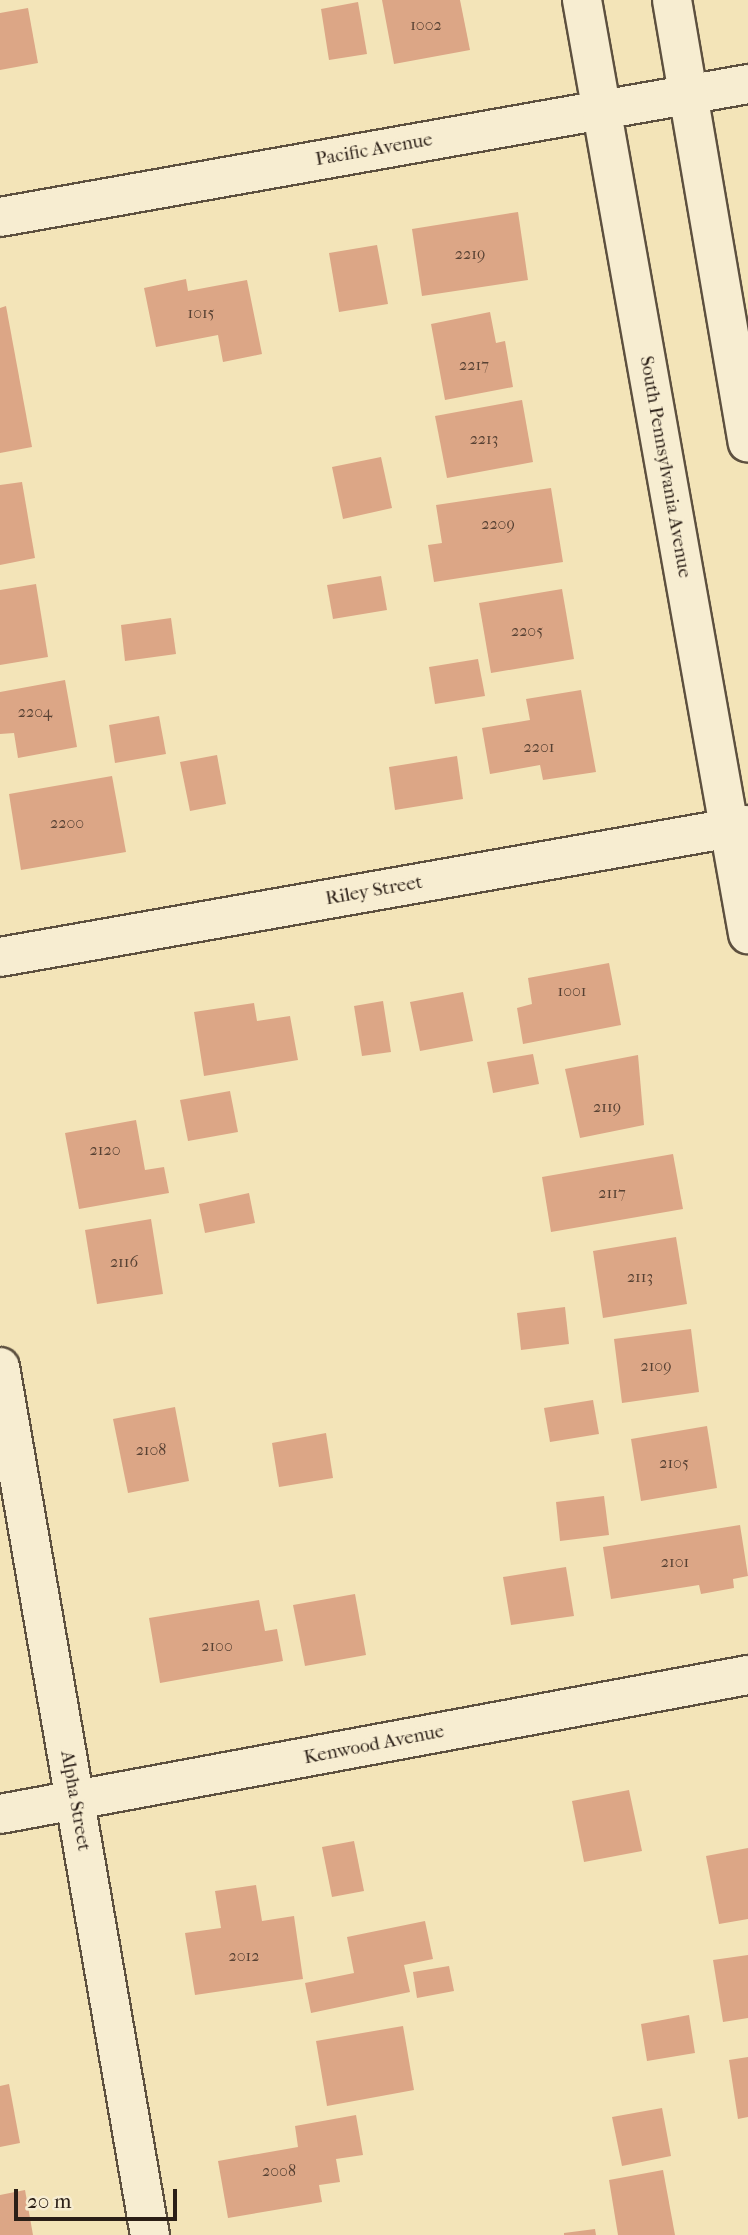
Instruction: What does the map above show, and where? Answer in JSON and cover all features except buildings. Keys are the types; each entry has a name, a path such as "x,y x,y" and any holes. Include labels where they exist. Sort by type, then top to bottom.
{"street":[{"name":"South Pennsylvania Avenue","path":"582,0 739,827 748,934"},
{"path":"672,0 748,443"},
{"name":"Pacific Avenue","path":"0,217 748,84"},
{"name":"Riley Street","path":"0,957 739,827"},
{"name":"Alpha Street","path":"0,1367 150,2235"},
{"name":"Kenwood Avenue","path":"0,1814 748,1675"}]}
